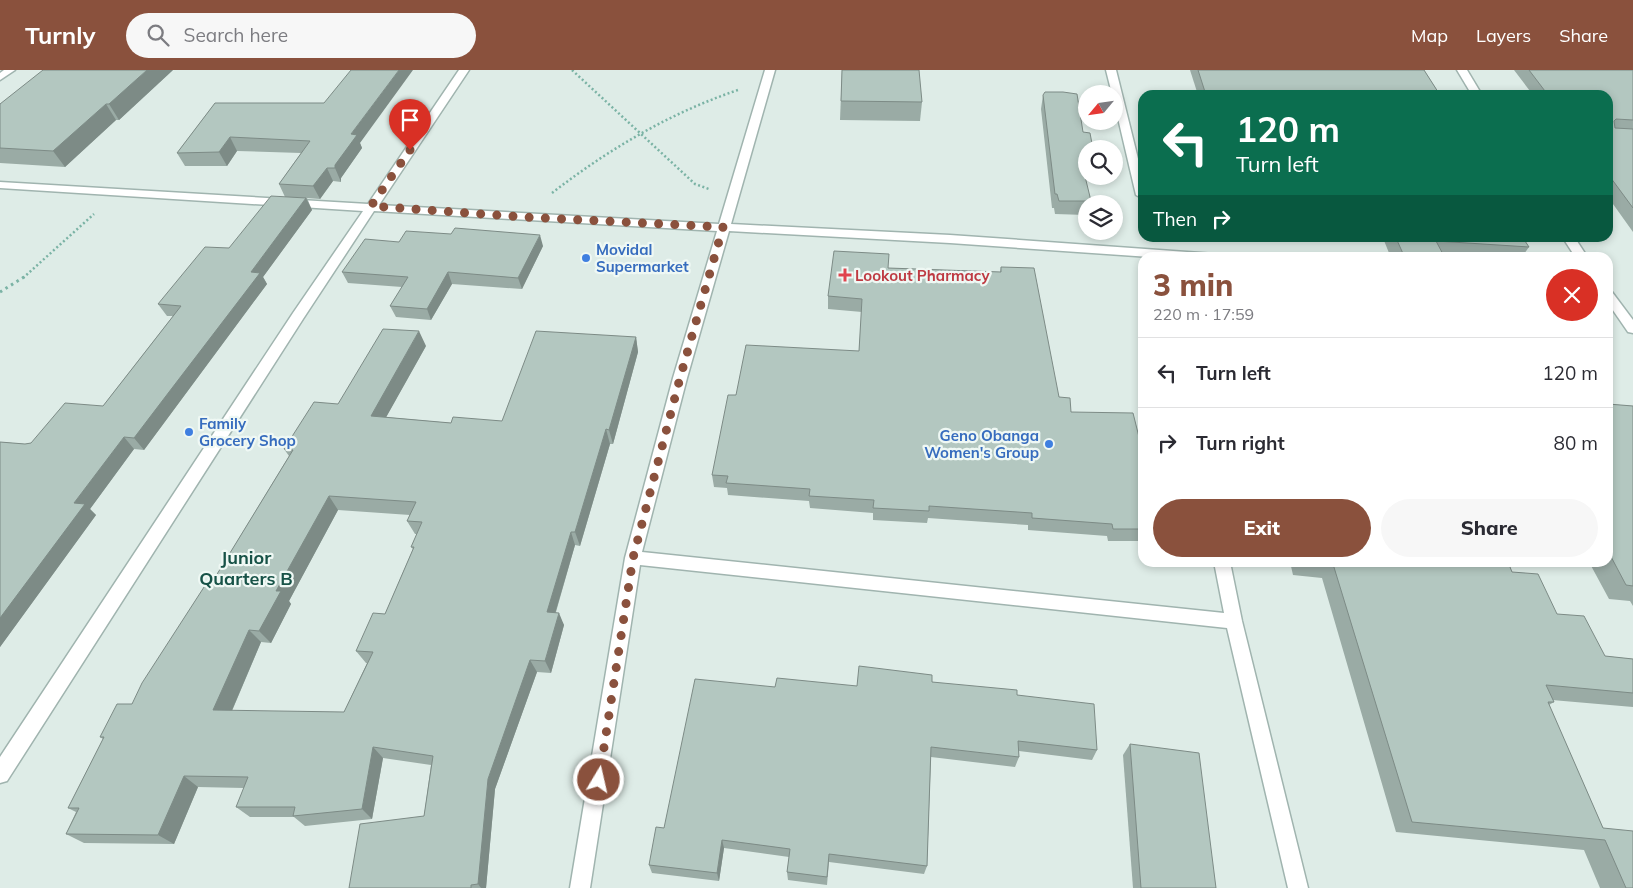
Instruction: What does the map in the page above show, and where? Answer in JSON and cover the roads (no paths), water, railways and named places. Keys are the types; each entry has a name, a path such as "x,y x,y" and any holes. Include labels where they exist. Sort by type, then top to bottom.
{"street":[{"path":"0,77 10,70"},
{"path":"0,774 371,206 464,70"},
{"path":"1111,70 1138,179"},
{"path":"1462,70 1474,90"},
{"path":"580,888 633,558 680,378 768,76"},
{"path":"0,186 371,206 523,217 723,227 1138,254"},
{"path":"1613,303 1633,329"},
{"path":"633,558 1234,621"},
{"path":"1223,567 1234,621 1298,888"}],"place":[{"name":"Movidal Supermarket","path":"586,258"},
{"name":"Lookout Pharmacy","path":"845,275"},
{"name":"Family Grocery Shop","path":"189,432"},
{"name":"Geno Obanga Women's Group","path":"1049,444"}],"district":[{"name":"Junior Quarters B","path":"246,567"}]}
